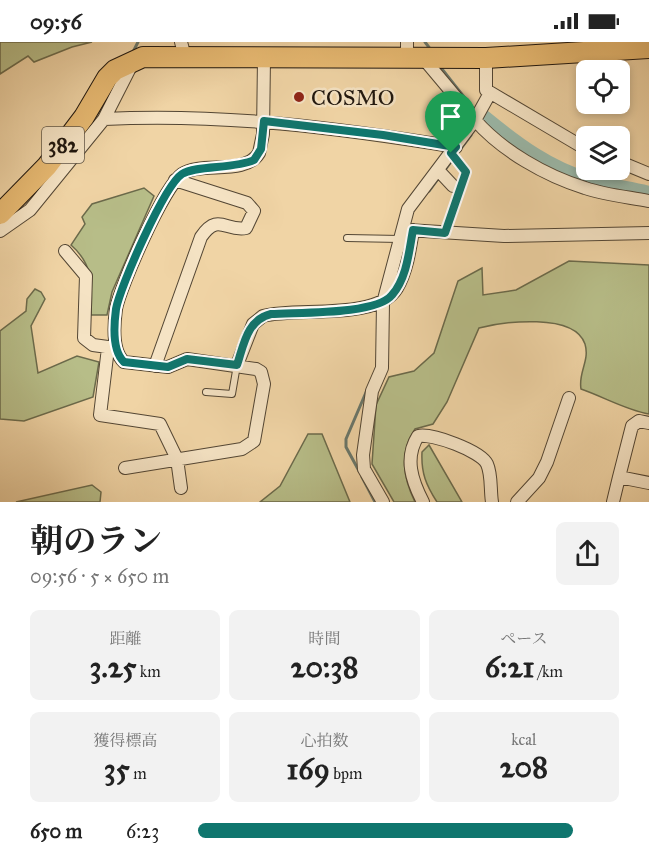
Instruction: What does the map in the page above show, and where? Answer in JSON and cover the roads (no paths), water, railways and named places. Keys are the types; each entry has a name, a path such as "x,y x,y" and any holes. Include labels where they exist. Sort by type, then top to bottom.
{"highway":[{"name":"382","path":"0,213 95,120 116,70 134,59 183,50 264,58 421,55 486,58 649,48"}],"street":[{"path":"421,55 501,144 553,175 586,189 649,201"},
{"path":"181,488 177,459 160,424 100,415 115,319 120,296 155,213 175,180 185,172 254,160 261,149 264,121 264,58"},
{"path":"486,58 484,85 490,93 576,143"},
{"path":"0,231 30,210 95,120 134,59"},
{"path":"383,502 364,469 363,455 372,391 382,368 383,303 405,239 408,209 444,176 455,154 478,120 490,93"},
{"path":"95,120 264,121 383,135 455,154"},
{"path":"630,166 649,174"},
{"path":"155,366 201,237 207,228 219,223 238,229 246,228 254,211 247,203 175,180"},
{"path":"405,239 445,233 514,236 649,233"},
{"path":"65,251 86,276 84,338 93,345 112,348 124,362 168,367 187,359 237,365 256,369 264,379 254,441 247,448 125,468"},
{"path":"237,365 253,324 263,316 365,307 383,303"},
{"path":"517,502 539,478 547,462 569,398"},
{"path":"613,502 632,426 639,421 649,423"},
{"path":"423,502 414,485 411,456 418,436 429,435 484,459 488,470 492,502"},
{"path":"619,477 649,483"}],"lane":[{"path":"445,233 466,172 455,154"},
{"path":"347,238 405,239"},
{"path":"206,392 232,394 237,365"}],"waterway":[{"path":"133,52 138,42"},
{"path":"425,42 431,50"},
{"path":"438,64 475,111"},
{"path":"97,114 114,87"},
{"path":"482,119 520,148 560,172 597,185 649,196"},
{"path":"444,171 471,135"},
{"path":"429,191 440,176"},
{"path":"359,471 346,447 346,439 367,390"},
{"path":"362,477 375,502"}],"place":[{"name":"COSMO","path":"299,97"}]}
